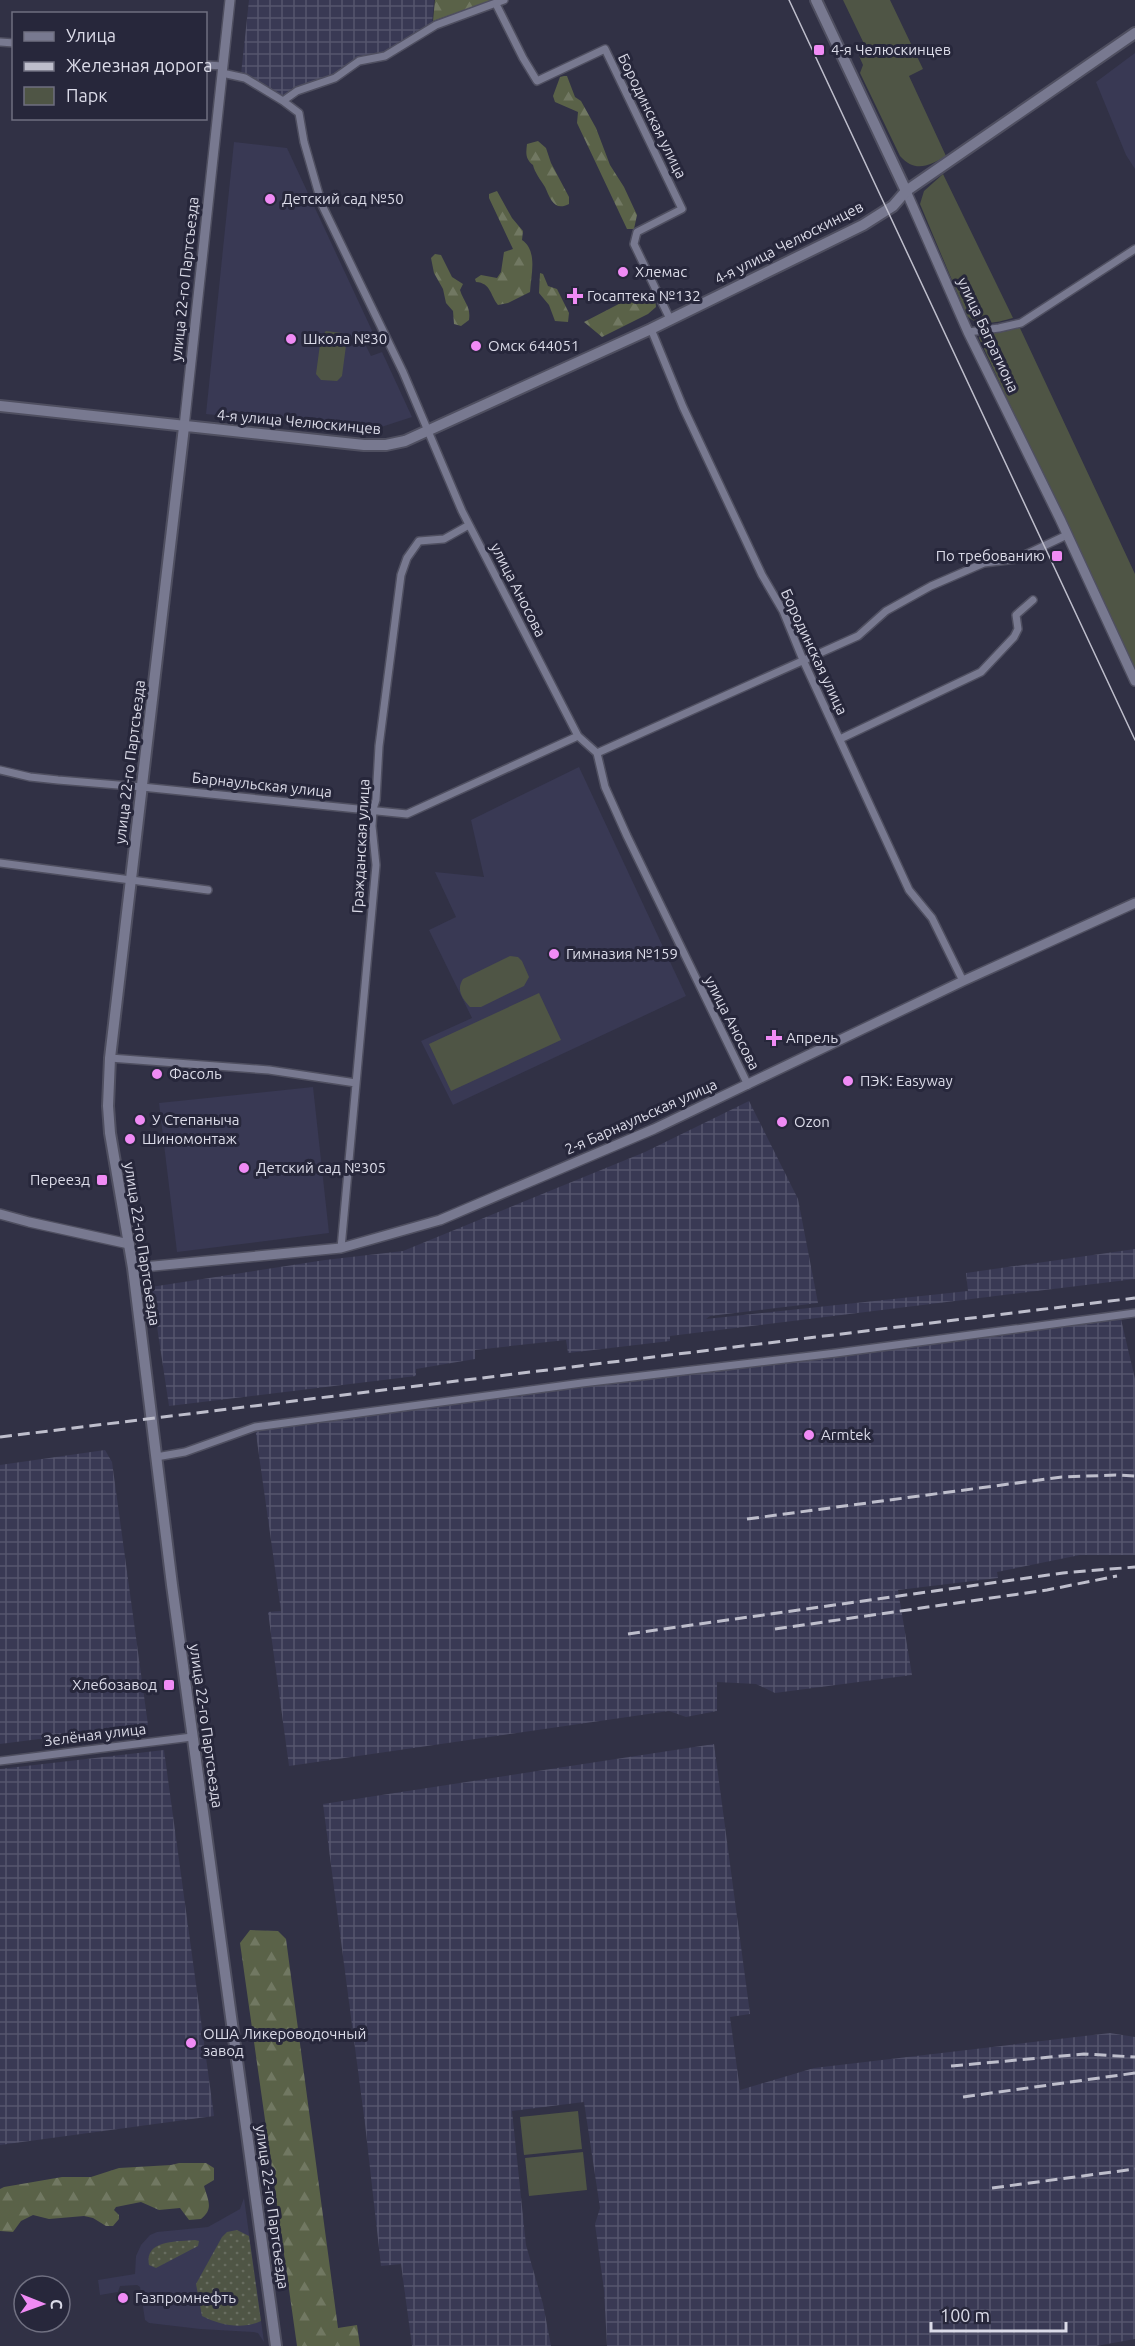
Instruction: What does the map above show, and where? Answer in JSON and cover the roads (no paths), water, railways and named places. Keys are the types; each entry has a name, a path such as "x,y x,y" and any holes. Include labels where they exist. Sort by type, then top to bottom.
{"main road":[{"name":"улица Багратиона","path":"816,0 906,191"},
{"name":"4-я улица Челюскинцев","path":"0,406 364,445 386,445 405,441 651,328 863,225 893,206 906,191 1135,33"},
{"name":"улица 22-го Партсъезда","path":"184,427 110,1058 108,1106 110,1133 129,1244 192,1737 276,2346"}],"street":[{"name":"улица 22-го Партсъезда","path":"184,427 230,0"},
{"path":"283,101 297,91 335,78 359,61 385,56 436,25 504,0"},
{"name":"Бородинская улица","path":"496,3 537,81 605,49 682,209 637,232 634,244 670,319"},
{"name":"улица Аносова","path":"207,64 245,78 299,113 304,142 322,205 403,372 469,525 578,736 597,753 606,787 627,836 748,1085"},
{"name":"улица Багратиона","path":"906,191 968,332 1135,681"},
{"path":"968,332 1021,323 1135,249"},
{"name":"Бородинская улица","path":"651,328 683,407 762,575 783,611 803,660 909,890 932,918 963,981"},
{"name":"Гражданская улица","path":"341,1248 376,864 372,826 373,809 376,800 379,746 401,575 407,558 419,541 444,539 469,525"},
{"path":"597,753 858,636 886,611 931,586 984,563 1016,559 1067,535"},
{"path":"840,740 981,672 1014,637 1018,629 1016,615 1033,600"},
{"name":"Барнаульская улица","path":"0,770 49,779 407,814 578,736"},
{"path":"0,863 208,891"},
{"name":"2-я Барнаульская улица","path":"132,1268 341,1248 440,1220 654,1129 963,981 1135,903"},
{"path":"110,1058 269,1070 356,1083"},
{"path":"0,1214 129,1244"},
{"path":"156,1457 185,1452 255,1427 1135,1313"},
{"name":"Зелёная улица","path":"0,1761 192,1737"}],"tram line":[{"path":"789,0 1135,740"}],"railway":[{"path":"0,1437 1135,1298"},
{"path":"747,1519 1062,1477 1135,1476"},
{"path":"628,1634 1063,1573 1135,1567"},
{"path":"775,1629 1047,1590 1117,1576"},
{"path":"951,2066 1084,2054 1135,2057"},
{"path":"963,2097 1135,2073"},
{"path":"992,2188 1135,2169"}],"place":[{"name":"4-я Челюскинцев","path":"819,50"},
{"name":"Детский сад №50","path":"270,199"},
{"name":"Хлемас","path":"623,272"},
{"name":"Госаптека №132","path":"575,296"},
{"name":"Школа №30","path":"291,339"},
{"name":"Омск 644051","path":"476,346"},
{"name":"По требованию","path":"1057,556"},
{"name":"Гимназия №159","path":"554,954"},
{"name":"Апрель","path":"774,1038"},
{"name":"Фасоль","path":"157,1074"},
{"name":"ПЭК: Easyway","path":"848,1081"},
{"name":"У Степаныча","path":"140,1120"},
{"name":"Ozon","path":"782,1122"},
{"name":"Шиномонтаж","path":"130,1139"},
{"name":"Детский сад №305","path":"244,1168"},
{"name":"Переезд","path":"102,1180"},
{"name":"Armtek","path":"809,1435"},
{"name":"Хлебозавод","path":"169,1685"},
{"name":"ОША Ликероводочный завод","path":"191,2043"},
{"name":"Газпромнефть","path":"123,2298"}]}
